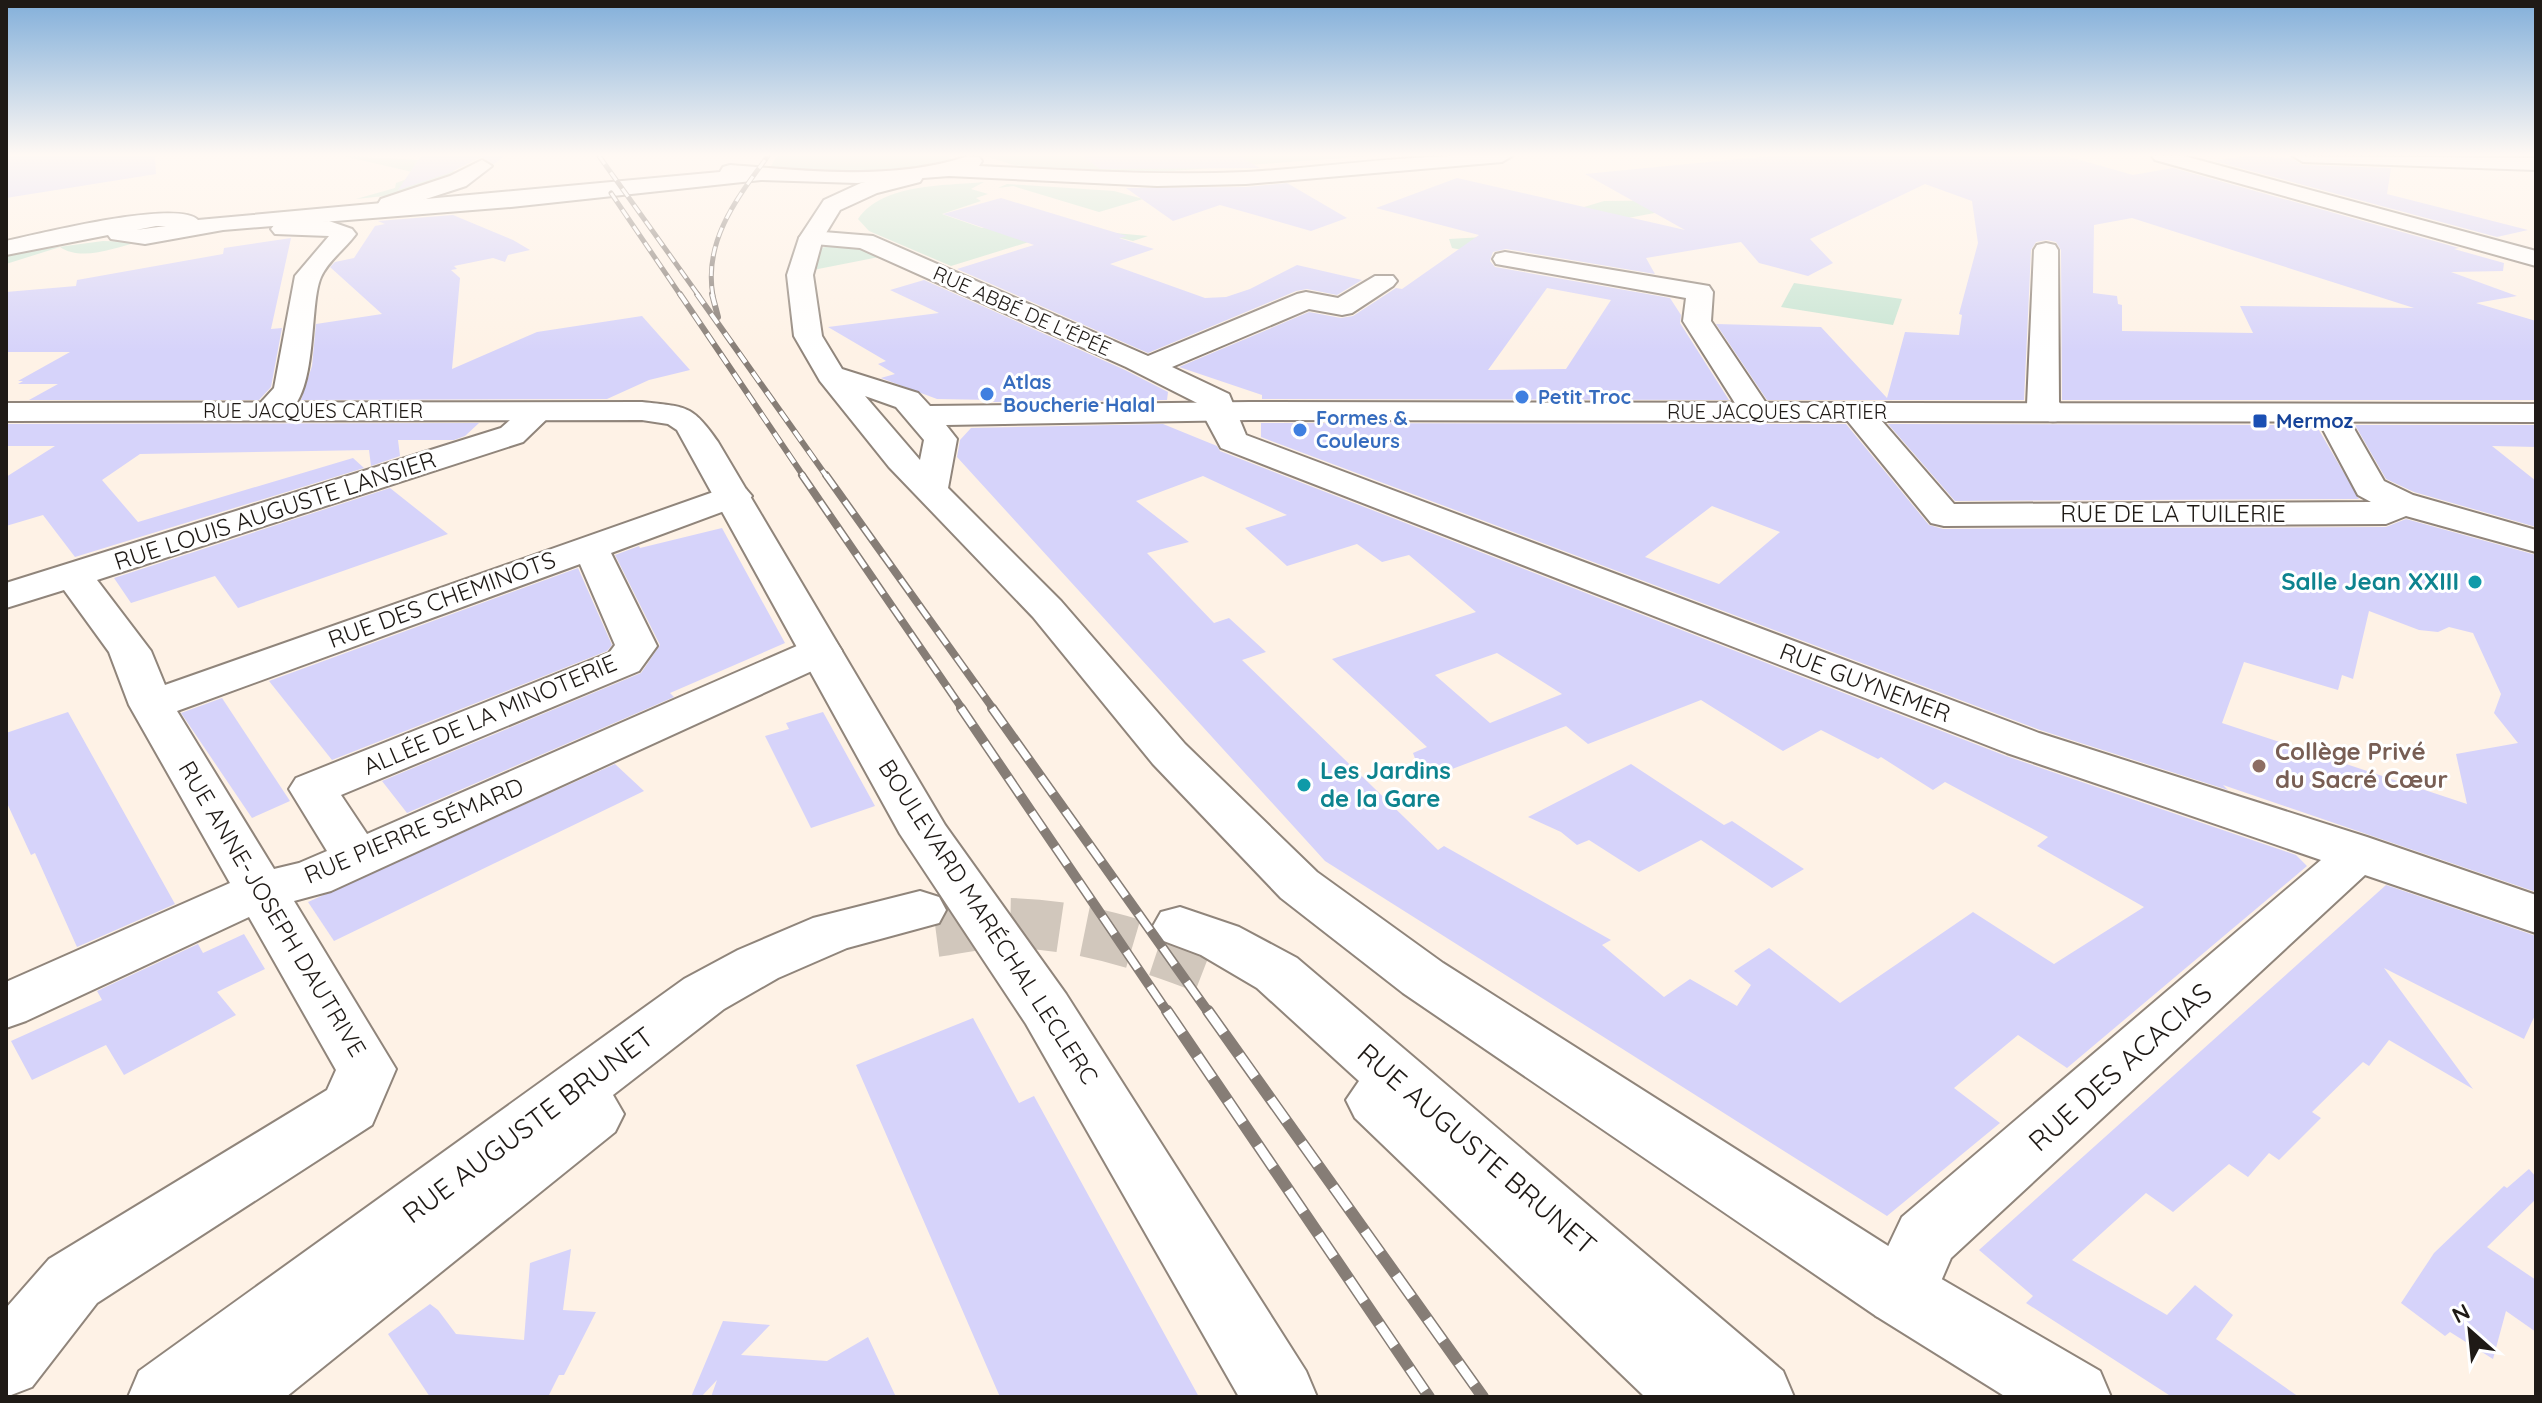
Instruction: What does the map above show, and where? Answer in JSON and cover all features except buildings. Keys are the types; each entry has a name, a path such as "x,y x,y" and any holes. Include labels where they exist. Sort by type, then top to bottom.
{"street":[{"path":"6,248 125,231 156,235 184,225 218,221"},
{"path":"184,225 242,221"},
{"path":"822,221 811,238 800,275 808,336 831,375 901,460 1047,609 1169,754 1299,885 1423,978 1901,1293 2074,1397"},
{"path":"2400,221 2536,259"},
{"path":"270,410 289,391 308,276 344,234 329,228 283,229"},
{"name":"RUE ABBÉ DE L'ÉPÉE","path":"811,238 864,241 1147,367 1218,401 1219,411"},
{"path":"2046,250 2043,405 2052,413"},
{"path":"1505,259 1700,292 1697,321 1756,412"},
{"path":"1147,367 1306,300 1342,307 1384,281"},
{"path":"831,375 907,400 941,439 931,488"},
{"name":"RUE JACQUES CARTIER","path":"7,412 620,411"},
{"name":"BOULEVARD MARÉCHAL LECLERC","path":"620,411 663,412 677,415 689,423 734,496 925,834 1046,1009 1280,1397"},
{"name":"RUE JACQUES CARTIER","path":"921,416 1219,411 2536,413"},
{"name":"RUE GUYNEMER","path":"1219,411 1233,441 2023,743 2349,849 2536,914"},
{"name":"RUE DE LA TUILERIE","path":"1857,412 1944,515 2386,513 2400,503"},
{"name":"RUE LOUIS AUGUSTE LANSIER","path":"6,596 512,435 537,413"},
{"path":"2325,414 2333,418 2370,488 2400,503 2536,541"},
{"name":"RUE DES CHEMINOTS","path":"151,705 734,496"},
{"name":"ALLÉE DE LA MINOTERIE","path":"357,858 313,789 624,662 636,646 595,556 586,548"},
{"name":"RUE ANNE-JOSEPH DAUTRIVE","path":"6,1362 73,1281 350,1107 366,1069 151,705 130,651 73,575"},
{"name":"RUE PIERRE SÉMARD","path":"6,1006 259,891 313,878 821,651"},
{"name":"RUE DES ACACIAS","path":"1901,1293 1926,1238 2345,867 2349,849"},
{"name":"RUE AUGUSTE BRUNET","path":"165,1397 704,994 758,964 832,932 928,921 775,982 703,1028 228,1397"},
{"name":"RUE AUGUSTE BRUNET","path":"1698,1397 1388,1109 1257,995 1198,950 1220,941 1277,973 1757,1397"}],"green space":[{"path":"860,221 963,221 982,228 1002,223 1148,236 1133,241 1113,236 1032,241 951,266 869,231"},
{"path":"1536,221 1609,221 1537,235 1472,252 1452,248 1449,239 1484,237"},
{"path":"103,241 139,242 89,253 60,247 6,264 6,254"},
{"path":"849,243 879,257 813,270 820,248"},
{"path":"1794,283 1902,299 1893,325 1781,307"}],"tunnel":[{"path":"936,932 995,923 1059,927 1139,945 1216,973"}],"railway":[{"path":"630,221 681,296"},
{"path":"646,221 699,296"},
{"path":"713,296 713,257 725,221"},
{"path":"680,294 804,477"},
{"path":"697,294 827,477"},
{"path":"712,294 718,317"},
{"path":"802,475 963,710"},
{"path":"826,475 994,710"},
{"path":"961,708 1168,1013"},
{"path":"992,708 1209,1013"},
{"path":"1167,1011 1429,1397"},
{"path":"1208,1011 1483,1397"}],"place":[{"name":"Atlas Boucherie Halal","path":"987,394"},
{"name":"Petit Troc","path":"1522,397"},
{"name":"Mermoz","path":"2260,421"},
{"name":"Formes & Couleurs","path":"1300,430"},
{"name":"Salle Jean XXIII","path":"2475,582"},
{"name":"Collège Privé du Sacré Cœur","path":"2259,766"},
{"name":"Les Jardins de la Gare","path":"1304,785"}]}
